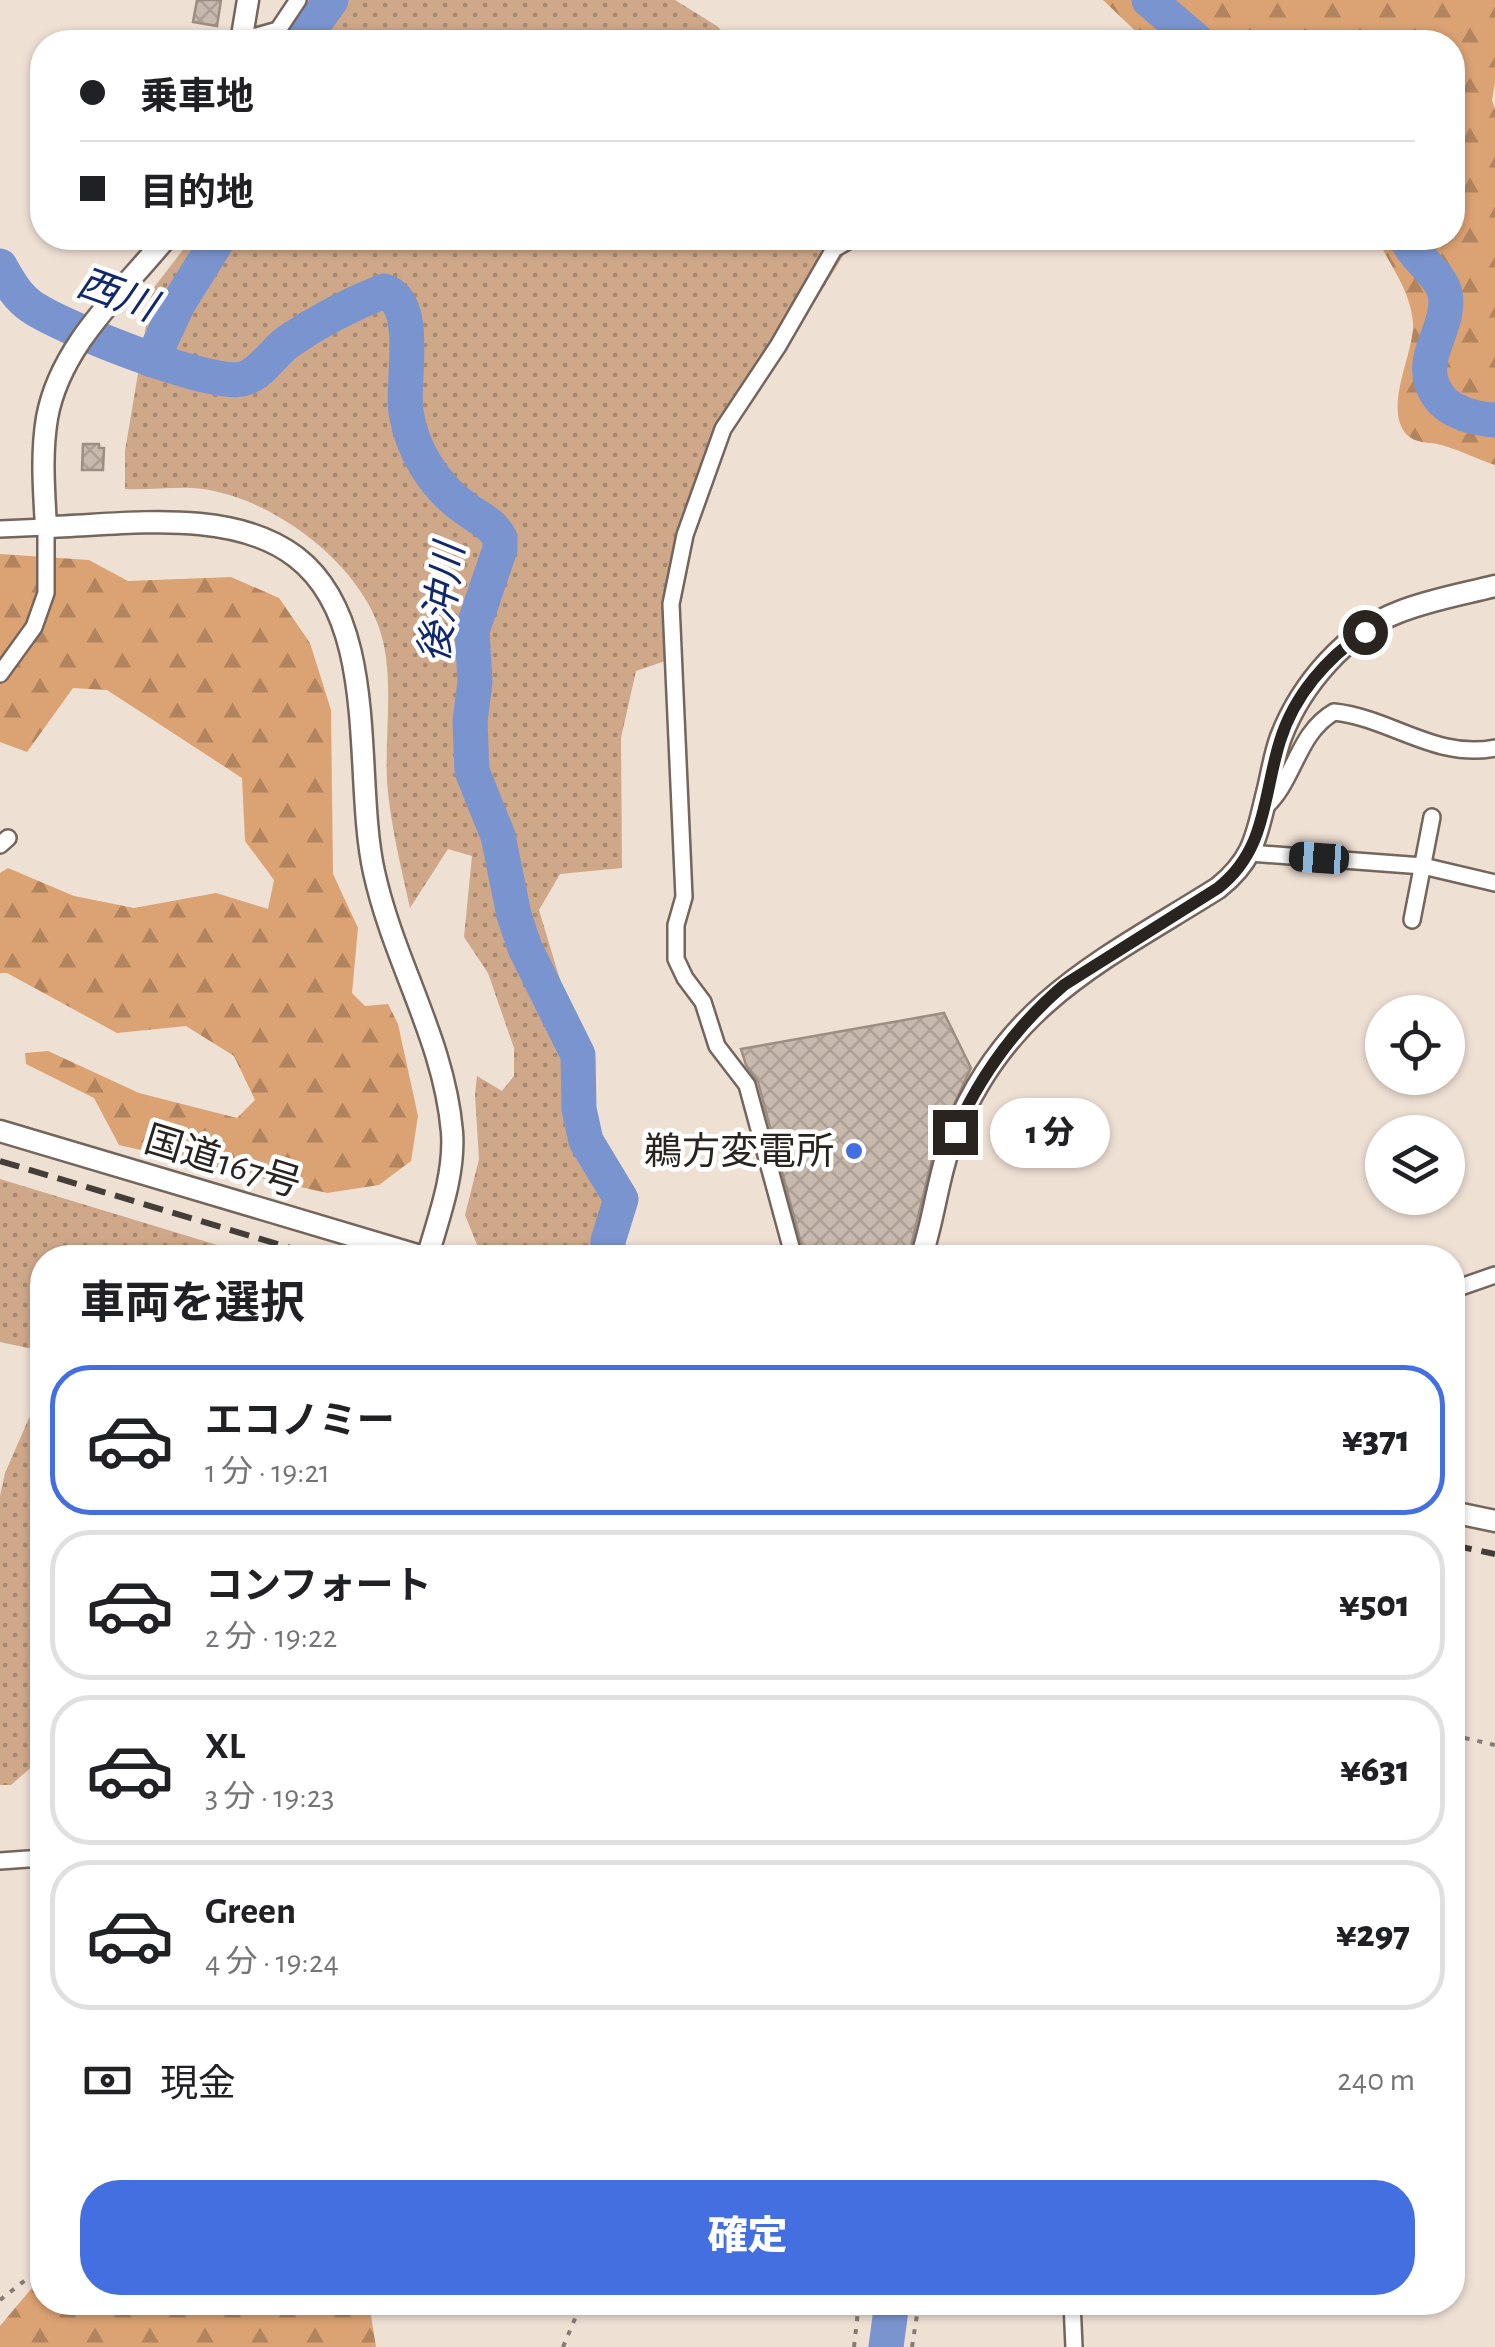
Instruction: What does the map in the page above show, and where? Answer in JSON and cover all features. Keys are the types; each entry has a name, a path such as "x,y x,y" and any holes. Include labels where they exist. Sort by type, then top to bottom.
{"street":[{"path":"244,30 248,0"},
{"path":"278,30 298,0"},
{"path":"0,674 34,628 46,593 43,460 48,415 72,355 101,313 156,250"},
{"path":"790,1245 747,1085 716,1046 703,1002 676,959 676,925 684,898 671,604 684,534 723,430 833,250"},
{"path":"0,529 199,524 235,528 266,538 295,556 313,572 332,601 345,631 354,674 373,869 390,936 441,1061 446,1090 452,1136 448,1183 431,1245"},
{"path":"924,1245 955,1132 976,1090 1012,1037 1064,985 1218,888 1239,870 1250,853 1281,737 1300,698 1322,668 1342,648 1396,612 1495,586"},
{"path":"1263,809 1280,795 1312,729 1334,712 1353,714 1454,751 1495,748"},
{"path":"1412,920 1432,816"},
{"path":"1250,853 1423,866 1495,882"},
{"name":"国道167号","path":"0,1131 383,1245"},
{"path":"1465,1285 1495,1275"},
{"path":"1465,1514 1495,1520"},
{"path":"0,1861 30,1859"},
{"path":"1073,2315 1074,2347"}],"path":[{"path":"1465,1737 1495,1745"},
{"path":"0,2300 30,2277"},
{"path":"563,2347 577,2315"},
{"path":"854,2347 858,2315"},
{"path":"912,2347 917,2315"}],"shaded area":[{"path":"308,0 675,0 721,30 289,30"},
{"path":"183,250 840,250 843,256 733,426 683,563 674,658 636,671 621,738 622,868 560,874 539,910 564,993 582,1029 590,1135 602,1161 608,1196 596,1245 477,1245 465,1215 479,1159 477,1076 502,1091 514,1076 514,1048 488,973 464,937 472,856 448,849 410,908 388,797 385,651 377,621 361,592 314,541 254,504 193,488 125,489 125,451 152,290"},
{"path":"0,1179 217,1245 30,1245 30,1348 0,1342"},
{"path":"29,1418 30,1768 11,1785 0,1785 0,1496 5,1473"}],"green space":[{"path":"1103,0 1495,0 1495,465 1444,446 1414,440 1400,424 1398,396 1413,322 1405,291 1383,250 1465,250 1465,30 1134,30"},
{"path":"0,554 89,560 128,581 231,577 279,598 310,643 331,710 333,874 358,928 352,993 365,1006 388,1004 398,1024 418,1116 411,1161 379,1185 327,1193 119,1145 94,1098 26,1064 25,1053 48,1051 139,1093 237,1118 255,1100 234,1056 186,1026 117,1033 7,973 0,973 0,873 8,868 74,896 134,908 216,893 268,909 274,880 245,841 242,778 107,690 73,688 27,752 0,742"},
{"path":"30,2290 30,2315 371,2315 376,2347 0,2347 0,2326"}],"building":[{"path":"197,0 221,0 217,26 193,22"},
{"path":"83,444 104,448 103,470 82,470"},
{"name":"鵜方変電所","path":"944,1013 971,1068 936,1143 911,1245 802,1245 758,1082 741,1049"}],"waterway":[{"name":"西川","path":"310,30 331,0"},
{"name":"西川","path":"1149,0 1184,30"},
{"name":"西川","path":"152,360 178,304 212,250"},
{"name":"西川","path":"1413,250 1439,280 1445,294 1446,307 1431,358 1432,383 1450,407 1472,417 1495,420"},
{"name":"後沖川","path":"0,266 22,299 49,316 136,354 225,379 249,377 289,341 359,302 384,291 395,298 406,326 406,412 419,453 444,489 500,538 500,549 472,631 472,771 498,836 525,948 578,1055 579,1109 586,1141 621,1199 608,1245"},
{"name":"後沖川","path":"886,2347 890,2315"}],"railway":[{"path":"0,1161 281,1245"},
{"path":"1465,1548 1495,1554"}],"place":[{"name":"鵜方変電所","path":"854,1151"}],"route":[{"path":"955,1132 998,1055 1043,1002 1218,888 1239,870 1254,847 1281,737 1300,698 1322,668 1365,632"}]}
